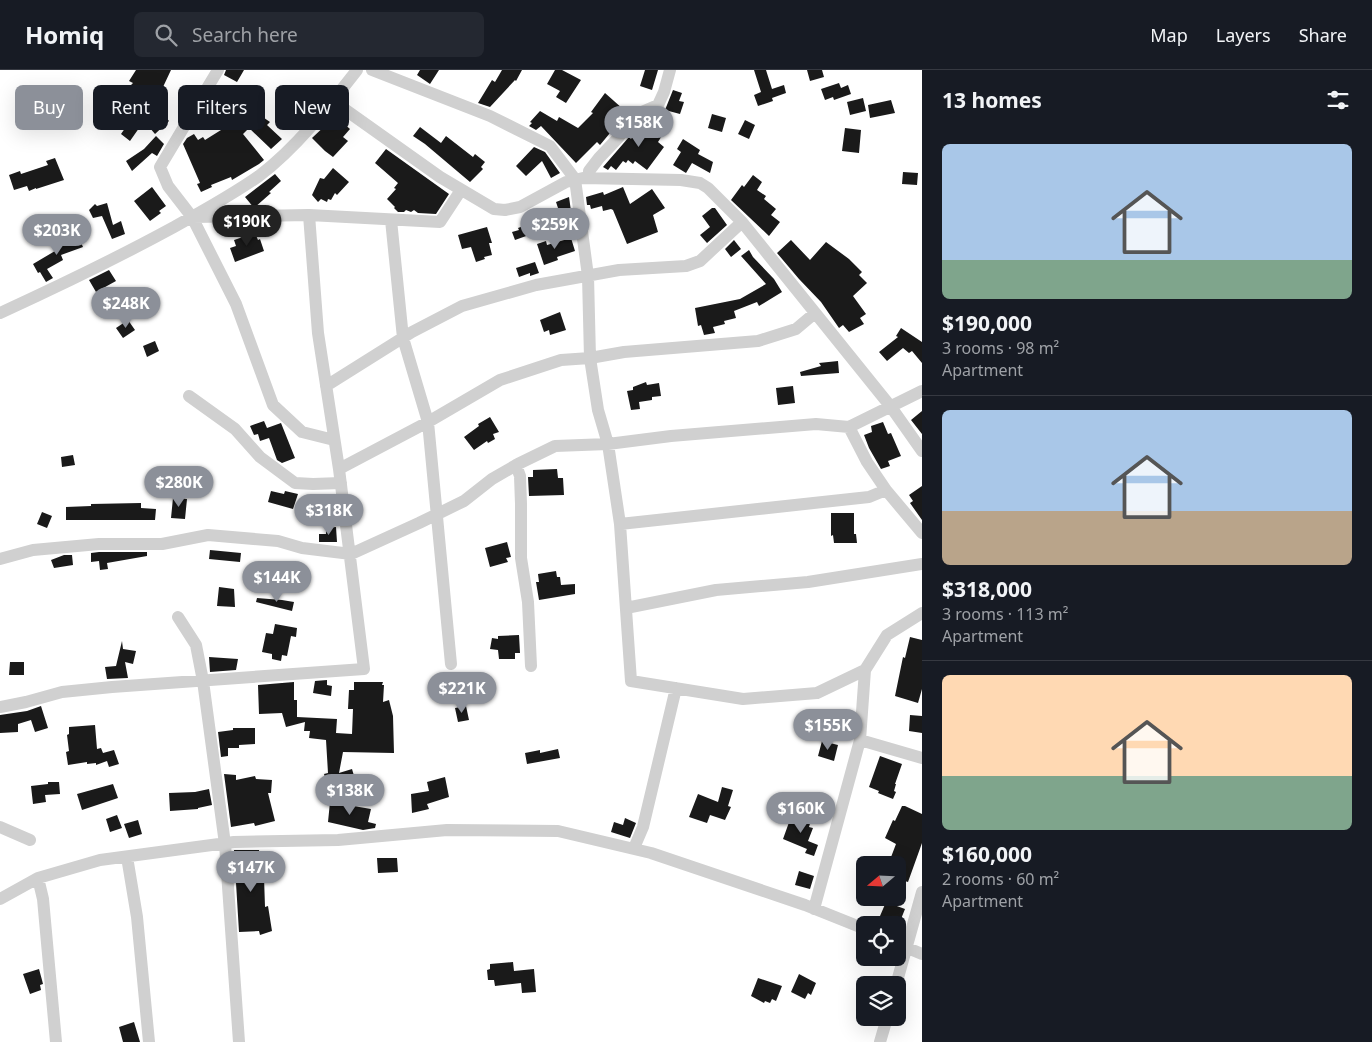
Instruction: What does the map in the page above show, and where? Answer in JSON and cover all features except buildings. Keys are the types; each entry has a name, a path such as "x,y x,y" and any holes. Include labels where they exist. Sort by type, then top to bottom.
{"street":[{"path":"218,70 160,167 168,186 192,217 236,304 273,405 302,432 334,440"},
{"path":"345,85 357,70"},
{"path":"372,70 490,116 550,146 575,179 588,276 590,358 598,410 608,444 620,524 631,681 743,698 817,693 865,670"},
{"path":"589,177 589,171 627,125 642,112 658,104 664,92 670,70"},
{"path":"349,112 460,190 494,209 506,210 520,207 566,182 589,177 681,180 700,183 708,188 742,222 891,407 922,451"},
{"path":"0,313 104,264 224,199 259,176 307,130"},
{"path":"192,217 309,215 440,222 460,190"},
{"path":"0,707 62,692 364,669 351,554 318,333 309,215"},
{"path":"391,220 403,338 428,422 451,664"},
{"path":"326,386 403,338 462,306 536,285 619,270 686,266 700,261 742,222"},
{"path":"339,469 428,422 500,380 561,360 590,358 624,352 758,341 796,329 816,313"},
{"path":"0,559 33,550 100,544 162,544 208,535 278,540 302,548 351,554 464,501 516,465 555,446 608,444 671,436 816,424 849,427 922,391"},
{"path":"189,396 235,429 260,457 295,483 341,482"},
{"path":"849,427 867,462 886,490 922,533"},
{"path":"516,465 520,476 521,558 528,602 531,666"},
{"path":"620,524 862,498 886,490"},
{"path":"626,608 716,590 808,582 922,564"},
{"path":"814,909 860,740 865,670 887,635 922,613"},
{"path":"178,617 196,645 203,681 225,844 239,1042"},
{"path":"634,848 642,827 676,688"},
{"path":"860,740 922,758"},
{"path":"0,826 30,840"},
{"path":"0,899 38,878 100,860 225,844 338,840 447,830 530,830 558,831 634,848 814,909 856,925"},
{"path":"127,857 136,917 149,1042"},
{"path":"38,878 43,899 56,1042"},
{"path":"906,935 922,892"},
{"path":"906,948 922,954"},
{"path":"880,1042 885,1026"}]}
